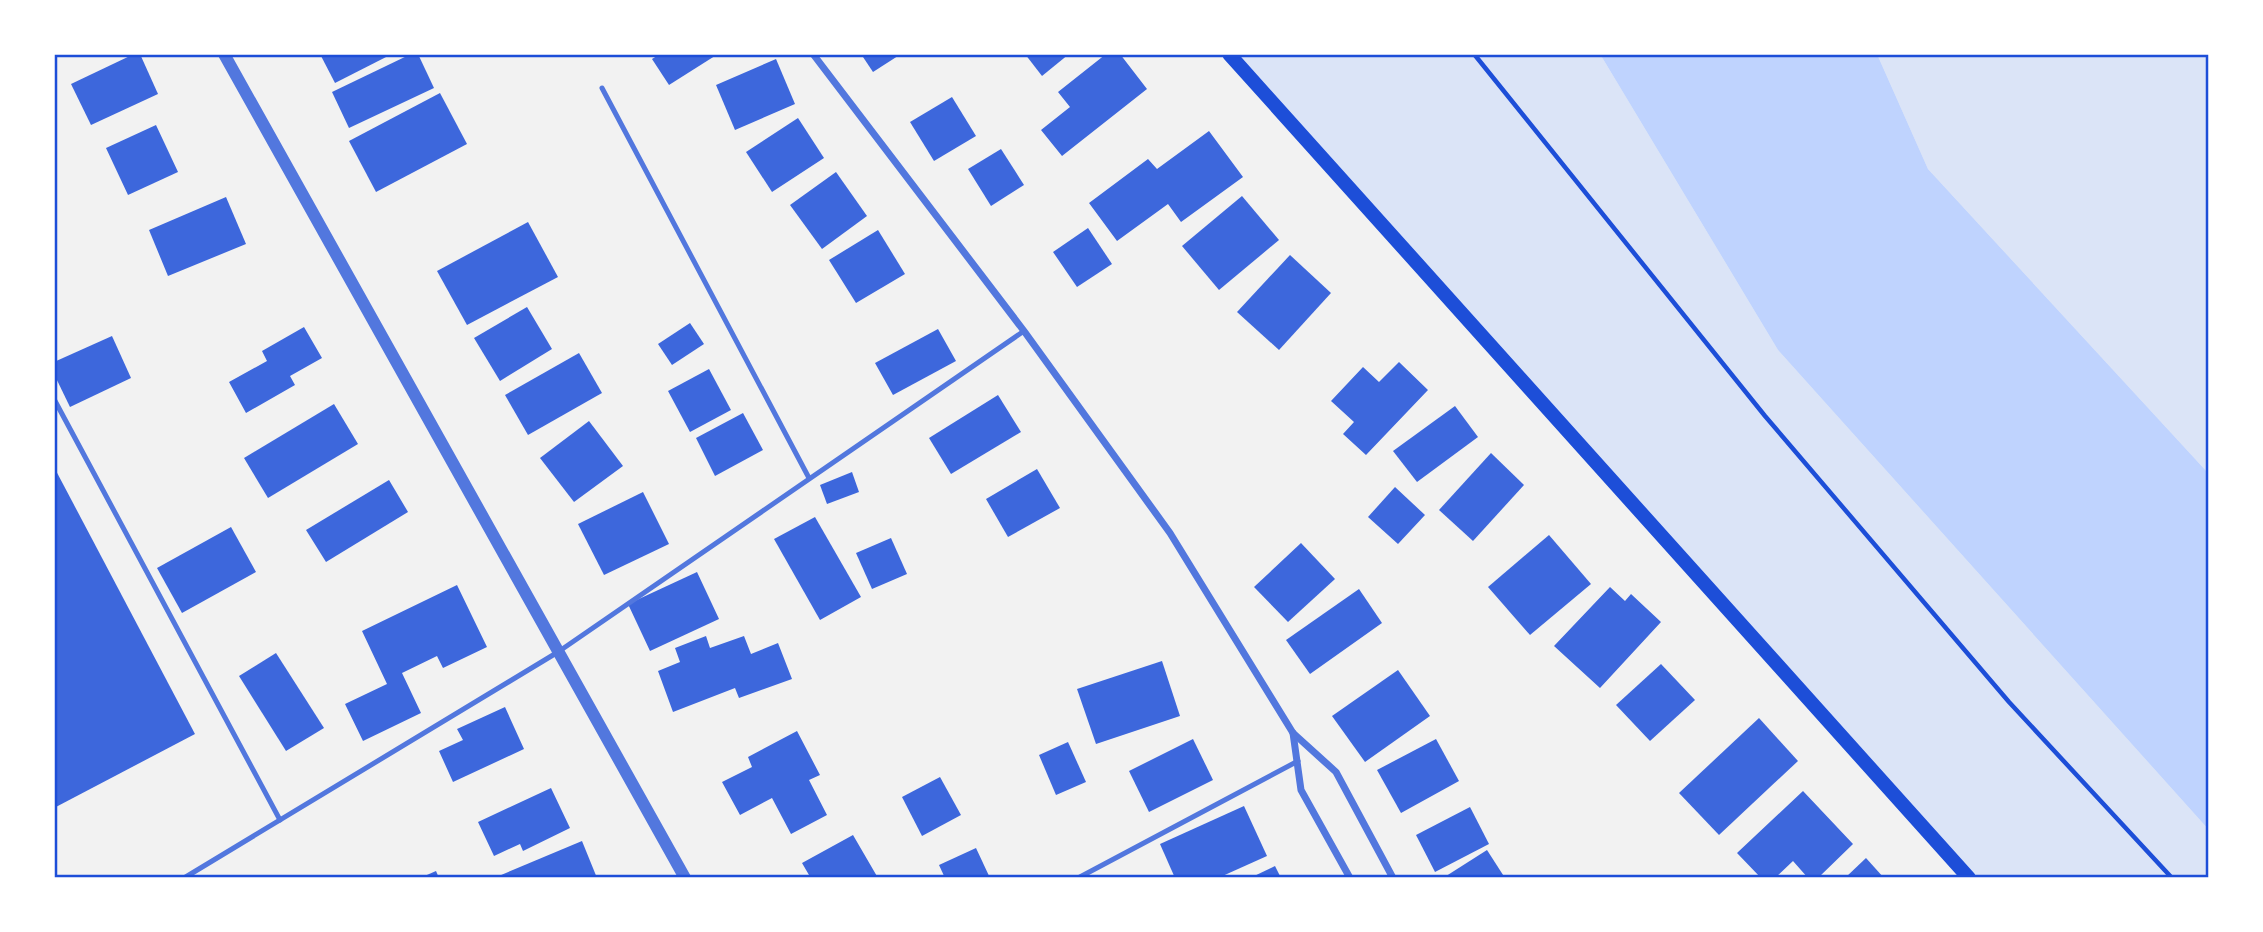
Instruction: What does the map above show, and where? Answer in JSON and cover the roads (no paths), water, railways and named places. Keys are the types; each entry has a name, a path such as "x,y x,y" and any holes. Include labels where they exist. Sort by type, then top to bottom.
{"main road":[{"path":"1229,54 1969,878"}],"street":[{"path":"225,54 685,878"},
{"path":"813,54 1024,331 1170,533 1293,733 1336,772 1393,878"},
{"path":"1293,733 1301,790 1350,878"}],"lane":[{"path":"602,88 809,478"},
{"path":"184,878 558,652 1024,331"},
{"path":"54,399 280,820"},
{"path":"1078,878 1298,761"}],"water":[{"path":"1600,54 1877,54 1928,169 2209,474 2209,830 1778,350"}]}
